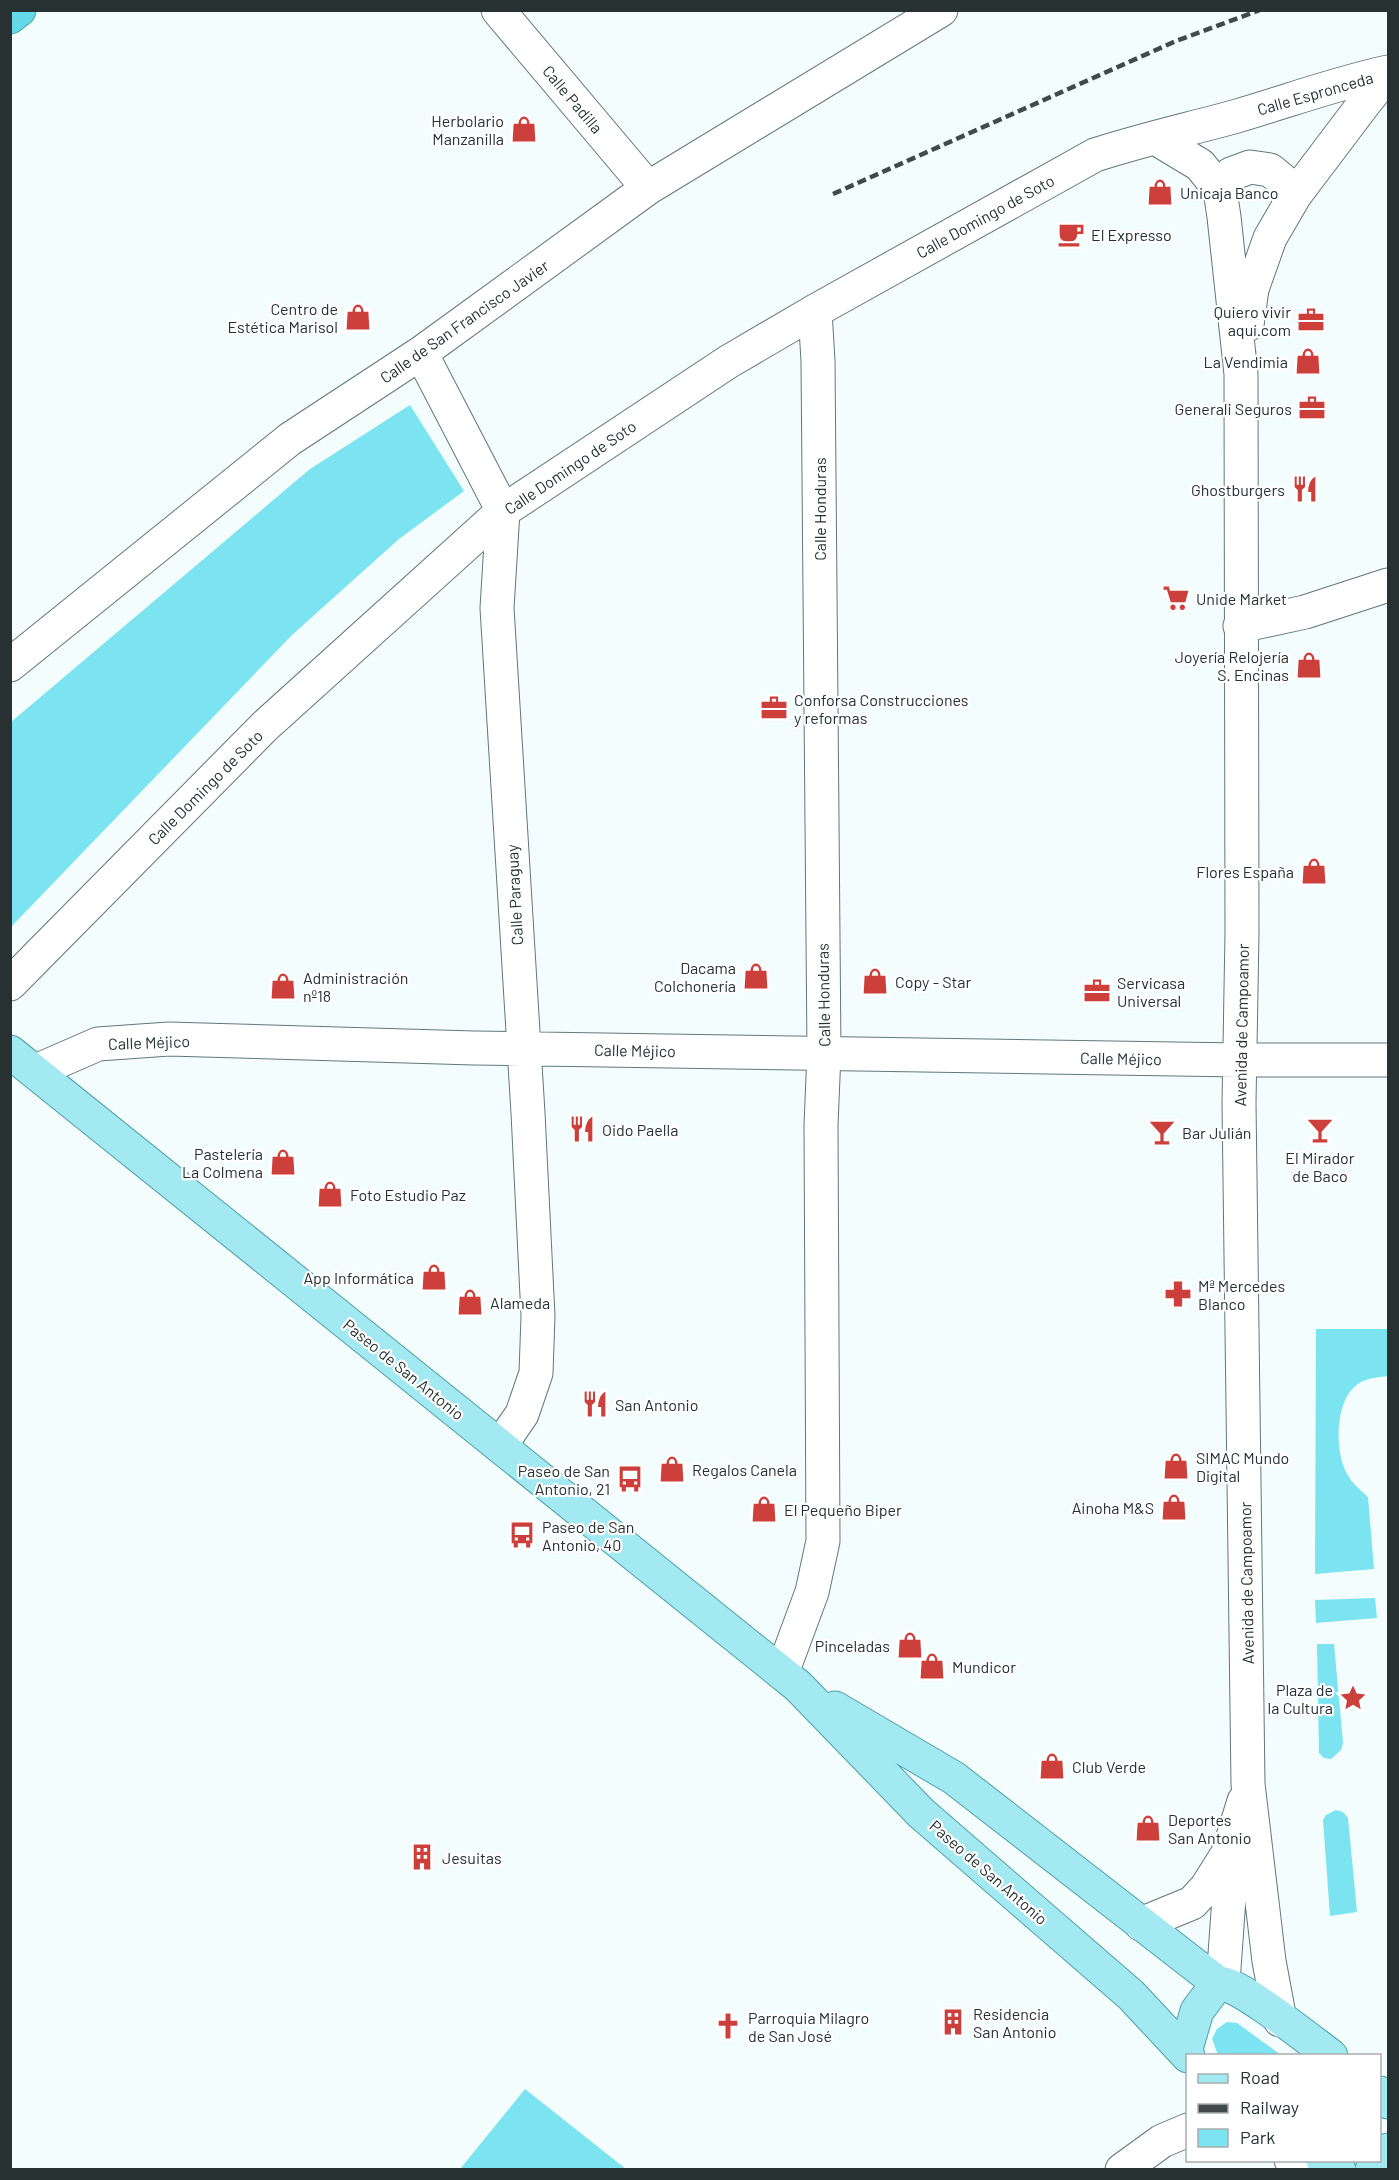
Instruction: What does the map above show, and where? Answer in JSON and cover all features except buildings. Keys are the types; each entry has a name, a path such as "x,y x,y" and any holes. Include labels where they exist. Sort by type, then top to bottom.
{"highway":[{"path":"10,17 19,10"}],"main road":[{"name":"Paseo de San Antonio","path":"23,1062 790,1679 921,1813 1131,1995 1186,2054"},
{"name":"Paseo de San Antonio","path":"790,1679 954,1778 1141,1924 1221,1982 1251,1997 1330,2054"},
{"path":"1186,2054 1197,2011 1221,1982"}],"street":[{"name":"Calle Padilla","path":"498,10 648,188"},
{"name":"Calle de San Francisco Javier","path":"10,665 290,439 421,353 648,188 941,10"},
{"name":"Calle Espronceda","path":"1241,115 1327,87 1389,74"},
{"name":"Avenida de Campoamor","path":"1241,375 1252,289 1270,238 1295,195 1389,74"},
{"name":"Calle Domingo de Soto","path":"10,984 265,726 503,511 728,362 1095,155 1131,143 1157,139 1241,115"},
{"path":"1157,139 1200,165 1220,190 1231,174 1250,167 1270,170 1287,184 1295,195"},
{"name":"Avenida de Campoamor","path":"1220,190 1241,375 1242,933 1239,1060 1248,1784 1269,1961 1280,2020"},
{"name":"Calle Honduras","path":"790,1679 823,1541 821,1125 824,1053 818,361 815,311"},
{"path":"421,353 503,511"},
{"name":"Calle Paraguay","path":"500,1446 522,1414 536,1373 538,1316 497,608 503,511"},
{"path":"1240,626 1305,612 1389,585"},
{"name":"Calle Méjico","path":"23,1062 98,1044 169,1039 522,1048 1239,1060 1389,1060"},
{"name":"Avenida de Campoamor","path":"1141,1924 1192,1903 1206,1888 1228,1853 1248,1784"},
{"name":"Avenida de Campoamor","path":"1221,1982 1229,1898 1228,1853"},
{"path":"1122,2169 1162,2141 1186,2131"}],"green space":[{"path":"410,405 464,491 399,539 292,635 11,927 11,722 310,469"},
{"path":"1316,1329 1388,1329 1388,1376 1361,1382 1352,1389 1346,1399 1339,1423 1342,1462 1353,1482 1368,1497 1374,1569 1315,1574"},
{"path":"1375,1598 1377,1618 1316,1623 1315,1600"},
{"path":"1317,1644 1334,1644 1343,1743 1341,1750 1331,1759 1324,1758 1319,1753"},
{"path":"1336,1810 1343,1812 1348,1818 1357,1912 1330,1916 1323,1820 1326,1815"},
{"path":"1227,2022 1237,2023 1280,2054 1218,2054 1212,2039 1217,2029"},
{"path":"525,2089 626,2169 460,2169"}],"railway":[{"path":"833,194 1176,41 1260,10"}],"place":[{"name":"Herbolario Manzanilla","path":"524,129"},
{"name":"Unicaja Banco","path":"1160,192"},
{"name":"El Expresso","path":"1071,234"},
{"name":"Centro de Estética Marisol","path":"358,317"},
{"name":"Quiero vivir aquí.com","path":"1311,320"},
{"name":"La Vendimia","path":"1308,361"},
{"name":"Generali Seguros","path":"1312,408"},
{"name":"Ghostburgers","path":"1305,489"},
{"name":"Unide Market","path":"1176,598"},
{"name":"Joyería Relojería S. Encinas","path":"1309,665"},
{"name":"Conforsa Construcciones y reformas","path":"774,708"},
{"name":"Flores España","path":"1314,871"},
{"name":"Dacama Colchonería","path":"756,976"},
{"name":"Copy - Star","path":"875,981"},
{"name":"Administración nº18","path":"283,986"},
{"name":"Servicasa Universal","path":"1097,991"},
{"name":"Oido Paella","path":"582,1129"},
{"name":"El Mirador de Baco","path":"1320,1130"},
{"name":"Bar Julián","path":"1162,1132"},
{"name":"Pastelería La Colmena","path":"283,1162"},
{"name":"Foto Estudio Paz","path":"330,1194"},
{"name":"App Informática","path":"434,1277"},
{"name":"Mª Mercedes Blanco","path":"1178,1294"},
{"name":"Alameda","path":"470,1302"},
{"name":"San Antonio","path":"595,1404"},
{"name":"SIMAC Mundo Digital","path":"1176,1466"},
{"name":"Regalos Canela","path":"672,1469"},
{"name":"Paseo de San Antonio, 21","path":"630,1479"},
{"name":"Ainoha M&S","path":"1174,1507"},
{"name":"El Pequeño Biper","path":"764,1509"},
{"name":"Paseo de San Antonio, 40","path":"522,1535"},
{"name":"Pinceladas","path":"910,1645"},
{"name":"Mundicor","path":"932,1666"},
{"name":"Plaza de la Cultura","path":"1353,1698"},
{"name":"Club Verde","path":"1052,1766"},
{"name":"Deportes San Antonio","path":"1148,1828"},
{"name":"Jesuitas","path":"422,1857"},
{"name":"Residencia San Antonio","path":"953,2022"},
{"name":"Parroquia Milagro de San José","path":"728,2026"}]}
